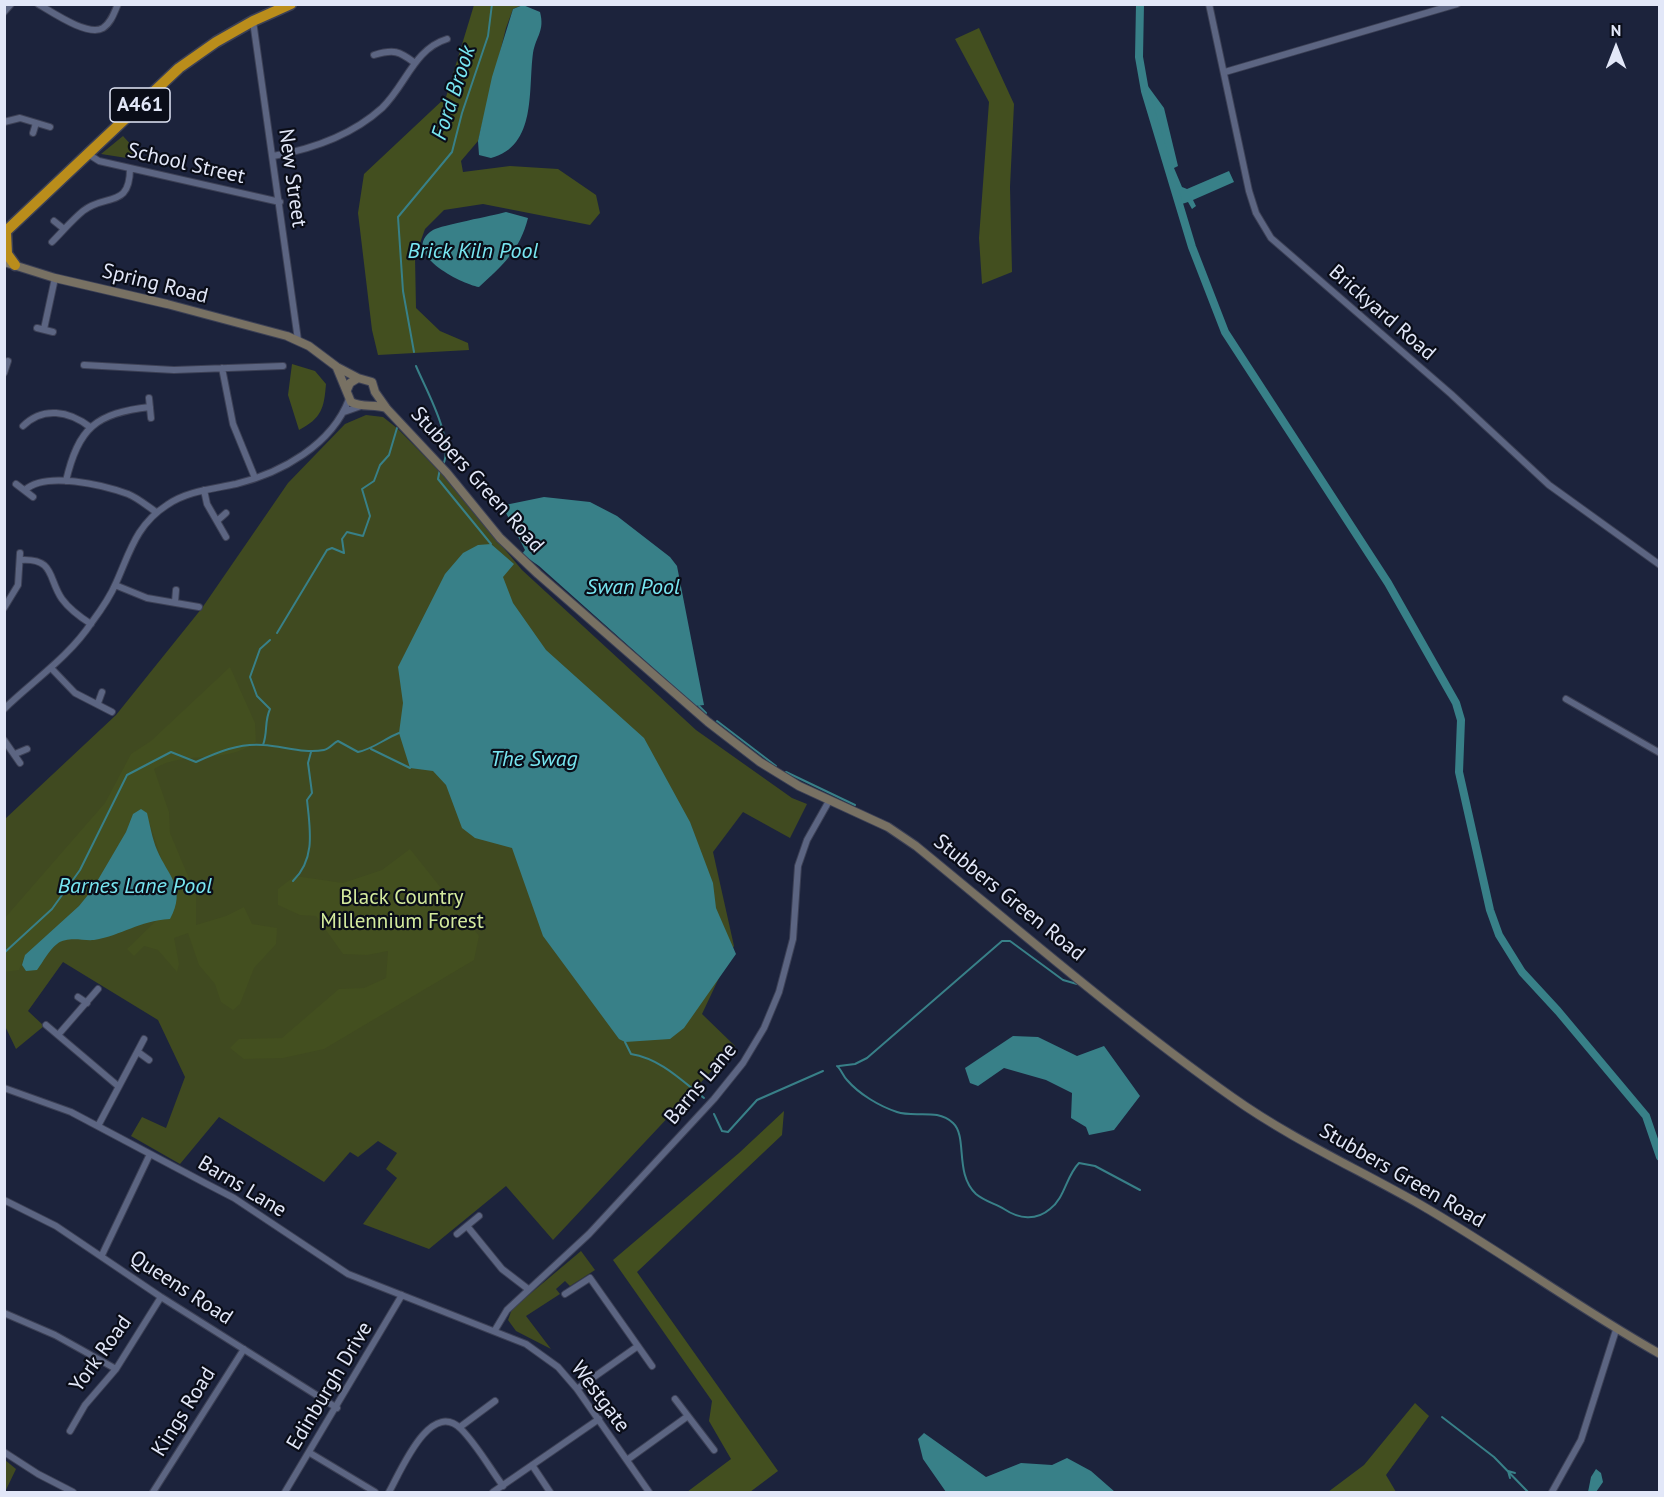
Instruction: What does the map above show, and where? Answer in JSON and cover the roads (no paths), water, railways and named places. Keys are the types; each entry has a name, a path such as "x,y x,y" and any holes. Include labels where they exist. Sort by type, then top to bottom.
{"highway":[{"name":"A461","path":"5,232 179,68 216,42 253,21 291,4"},
{"path":"5,232 10,264"}],"street":[{"path":"4,12 11,4"},
{"path":"38,4 86,30 97,31 109,22 118,4"},
{"name":"Brickyard Road","path":"1209,4 1249,191 1256,213 1271,238 1451,394 1549,485 1659,565"},
{"path":"1225,72 1457,4"},
{"name":"New Street","path":"253,21 298,340"},
{"path":"273,156 303,151 335,139 359,125 382,107 400,87 424,49 447,39"},
{"path":"374,55 392,49 400,51 415,63"},
{"path":"4,122 20,118 50,127"},
{"path":"33,133 36,123"},
{"name":"School Street","path":"87,153 99,161 280,202"},
{"path":"52,242 95,204 113,201 126,192 130,182 130,168"},
{"path":"54,221 64,229"},
{"name":"Spring Road","path":"10,264 55,278 167,304 298,340"},
{"path":"53,332 41,328 55,278"},
{"path":"4,709 51,668 91,624 115,585 136,535 156,512 186,495 255,478 301,457 344,412 363,406 374,398 375,392 368,379 358,378 337,367 298,340"},
{"path":"4,373 8,361"},
{"path":"275,366 276,375"},
{"path":"87,368 174,370 283,366"},
{"path":"337,367 348,394 363,406"},
{"path":"222,368 228,409 255,478"},
{"path":"344,412 350,383 358,378"},
{"name":"Stubbers Green Road","path":"375,392 387,409 439,463 514,552 657,679 760,762 829,801 888,828 916,846 1125,1015 1233,1098 1280,1128 1421,1205 1616,1330 1659,1354"},
{"path":"148,398 151,418"},
{"name":"Stubbers Green Road","path":"363,406 387,409"},
{"path":"66,481 78,442 90,427 118,412 150,407"},
{"path":"28,409 33,416"},
{"path":"23,426 33,416 63,413 78,417 90,427"},
{"path":"24,490 39,480 66,481 129,495 156,512"},
{"path":"16,484 33,497"},
{"path":"204,490 207,504 226,537"},
{"path":"217,521 226,513"},
{"path":"4,608 18,585 21,556 45,566 52,572 57,590 68,606 91,624"},
{"path":"115,585 147,598 199,607"},
{"path":"175,602 176,590"},
{"path":"51,668 75,693 112,712"},
{"path":"98,703 102,692"},
{"path":"1566,699 1659,753"},
{"path":"4,740 20,763"},
{"path":"15,754 27,749"},
{"name":"Barns Lane","path":"495,1330 507,1310 576,1247 714,1099 754,1045 772,1010 789,956 795,924 798,866 802,851 829,801"},
{"path":"58,1035 98,989"},
{"path":"78,997 87,1003"},
{"path":"46,1025 118,1086"},
{"path":"98,1126 144,1039"},
{"path":"138,1052 149,1060"},
{"name":"Barns Lane","path":"4,1088 56,1106 98,1126 234,1198 338,1269 510,1336"},
{"path":"102,1255 150,1154"},
{"name":"Queens Road","path":"4,1200 24,1208 102,1255 161,1297 337,1408"},
{"path":"457,1234 479,1215"},
{"path":"467,1226 502,1269 528,1289"},
{"path":"565,1294 591,1278 652,1366"},
{"name":"Edinburgh Drive","path":"285,1492 337,1408 402,1295"},
{"name":"York Road","path":"69,1431 85,1405 116,1369 161,1297"},
{"path":"4,1313 55,1335 116,1369"},
{"path":"1552,1492 1581,1440 1616,1330"},
{"name":"Westgate","path":"510,1336 547,1358 577,1389 649,1492"},
{"path":"577,1389 638,1346"},
{"name":"Kings Road","path":"153,1492 244,1348"},
{"path":"675,1399 714,1450"},
{"path":"460,1427 495,1401"},
{"path":"627,1460 688,1416"},
{"path":"493,1492 599,1419"},
{"path":"389,1492 428,1427 440,1422 460,1427 503,1486"},
{"path":"4,1452 38,1474 73,1492"},
{"path":"310,1452 375,1492"},
{"path":"532,1465 550,1492"}],"water":[{"path":"523,5 540,12 541,24 534,47 530,99 523,129 516,142 506,152 491,158 479,155 478,141 492,77 513,9"},
{"path":"1142,78 1164,108 1178,166 1174,168 1182,187 1187,189 1229,171 1234,182 1193,200 1196,206 1192,209 1188,202 1179,205"},
{"name":"Brick Kiln Pool","path":"506,212 528,218 525,229 510,256 479,287 459,280 436,266 427,257 423,248 424,239 433,230"},
{"name":"Swan Pool","path":"544,497 590,502 617,516 670,557 677,566 704,705 696,706 539,566 522,554 525,550 506,513 505,505"},
{"name":"The Swag","path":"491,544 514,564 503,577 513,603 546,650 644,738 690,822 713,883 716,908 736,954 684,1028 670,1039 625,1042 619,1039 543,936 512,848 475,838 462,828 446,785 433,771 410,768 399,733 403,703 398,667 445,574 463,553 478,545"},
{"name":"Barnes Lane Pool","path":"141,809 147,813 155,845 176,890 177,899 170,919 149,922 94,940 70,939 61,942 51,949 37,970 26,971 22,965 25,955 79,906 92,890 126,832 133,814"},
{"path":"1013,1036 1038,1037 1077,1056 1104,1046 1140,1096 1114,1130 1089,1135 1086,1127 1071,1118 1072,1093 1046,1080 1004,1068 978,1086 970,1083 965,1068"},
{"path":"924,1433 986,1477 1021,1463 1052,1465 1067,1458 1091,1471 1115,1492 946,1492 923,1459 918,1439"},
{"path":"1596,1469 1601,1473 1603,1482 1596,1492 1588,1492 1591,1477"}],"waterway":[{"name":"Ford Brook","path":"414,352 403,291 398,217 452,152 462,113 488,36 492,4"},
{"path":"1140,4 1139,57 1145,91 1192,247 1225,332 1388,583 1456,703 1461,720 1459,772 1490,910 1499,935 1522,972 1558,1011 1646,1116 1660,1157"},
{"name":"Ford Brook","path":"416,366 442,429 446,455 443,465"},
{"name":"Ford Brook","path":"277,633 327,550 332,548 344,553 342,539 347,532 363,536 370,516 362,489 374,481 380,465 389,455 397,428"},
{"path":"440,469 438,479 491,544"},
{"name":"Ford Brook","path":"263,745 270,709 257,696 250,677 260,649 270,640"},
{"path":"699,706 706,713"},
{"path":"717,721 776,766"},
{"name":"Ford Brook","path":"4,953 52,909 80,870 127,775 171,752 196,762 246,745 316,751 326,749 338,741 358,752 369,749 399,733"},
{"path":"371,749 410,768"},
{"path":"293,881 305,863 310,843 307,800 312,793 308,763 311,752"},
{"path":"786,772 855,805"},
{"path":"839,1066 855,1064 867,1058 1002,941 1010,941 1063,980 1077,984"},
{"path":"625,1042 631,1054 661,1065 704,1098"},
{"path":"837,1066 857,1090 883,1106 904,1114 947,1118 953,1123 960,1137 963,1166 969,1185 979,1196 1016,1215 1033,1217 1050,1209 1059,1199 1079,1163 1095,1166 1140,1190"},
{"path":"714,1114 722,1131 728,1132 757,1100 823,1071"},
{"path":"1442,1417 1494,1457 1528,1492"},
{"path":"1510,1478 1508,1471 1515,1473"}],"park label":[{"name":"Black Country Millennium Forest","path":"402,910"}]}
